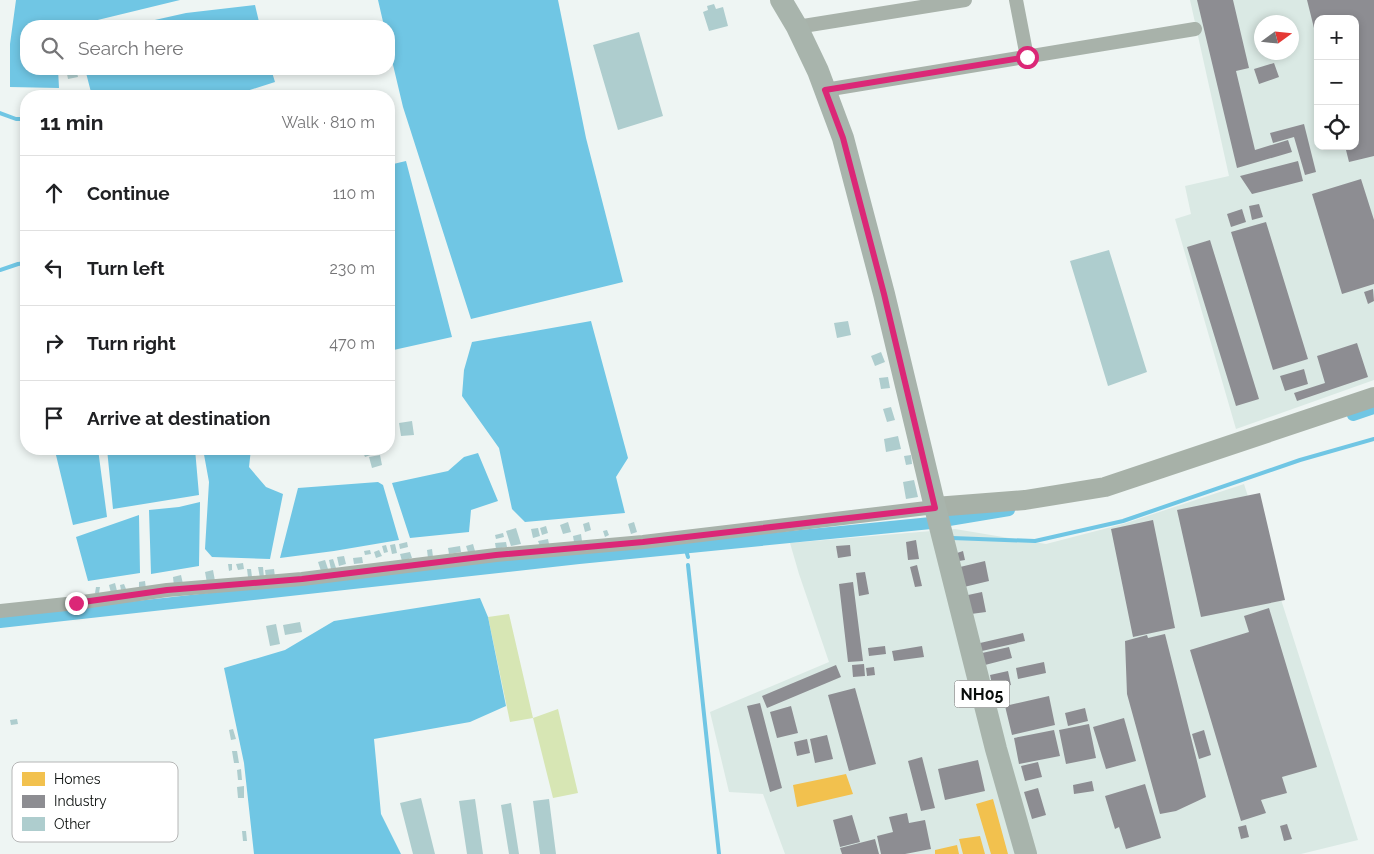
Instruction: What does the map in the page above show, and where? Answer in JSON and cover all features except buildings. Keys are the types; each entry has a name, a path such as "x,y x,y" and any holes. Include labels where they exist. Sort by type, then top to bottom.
{"main road":[{"name":"NH05","path":"781,0 797,27 818,71 846,147 996,749 1026,854"}],"street":[{"path":"797,27 965,0"},
{"path":"1016,0 1027,57"},
{"path":"825,90 1195,29"},
{"path":"0,611 76,603 167,590 302,579 496,555 938,519 1025,500 1105,487 1374,397"}],"shaded area":[{"path":"1190,0 1374,0 1374,380 1236,429 1175,219 1191,214 1185,186 1229,176"},
{"path":"1244,484 1358,840 1301,854 785,854 763,794 729,792 710,712 829,662 790,543 955,529 1046,544 1123,524"}],"green space":[{"path":"509,614 533,718 510,722 488,617"},
{"path":"558,709 578,793 553,798 533,718"}],"water":[{"path":"16,0 180,0 98,20 20,20 20,75 58,75 59,88 10,87 10,44"},
{"path":"378,0 558,0 586,138 623,282 471,319 403,107 395,73 395,20 383,20"},
{"path":"255,5 259,20 155,20 186,13"},
{"path":"87,75 273,75 275,82 250,90 90,90"},
{"path":"406,161 452,337 395,350 395,164"},
{"path":"591,321 628,458 616,477 625,513 525,522 512,509 499,448 462,396 464,370 472,342"},
{"path":"478,453 498,501 471,510 469,532 410,538 392,483 448,471 464,457"},
{"path":"56,455 99,455 107,517 73,525"},
{"path":"108,455 196,455 199,495 113,509"},
{"path":"204,455 250,455 249,467 266,487 283,494 270,559 212,557 205,549 209,482"},
{"path":"378,482 383,485 399,540 280,558 298,488"},
{"path":"200,502 199,566 151,574 149,510 179,507"},
{"path":"139,515 140,573 88,581 76,537"},
{"path":"480,598 488,617 506,706 470,722 374,739 381,814 401,854 254,854 244,763 224,668 285,650 334,621"}],"waterway":[{"path":"0,113 20,119"},
{"path":"0,270 20,264"},
{"path":"1353,415 1374,408"},
{"path":"952,538 1035,541 1123,521 1300,460 1374,439"},
{"path":"0,622 579,558 931,523 1009,510"},
{"path":"685,547 688,557"},
{"path":"688,565 719,854"}],"route":[{"path":"76,603 167,590 302,579 496,555 643,542 935,508 884,294 843,138 825,90 1027,57"}]}
